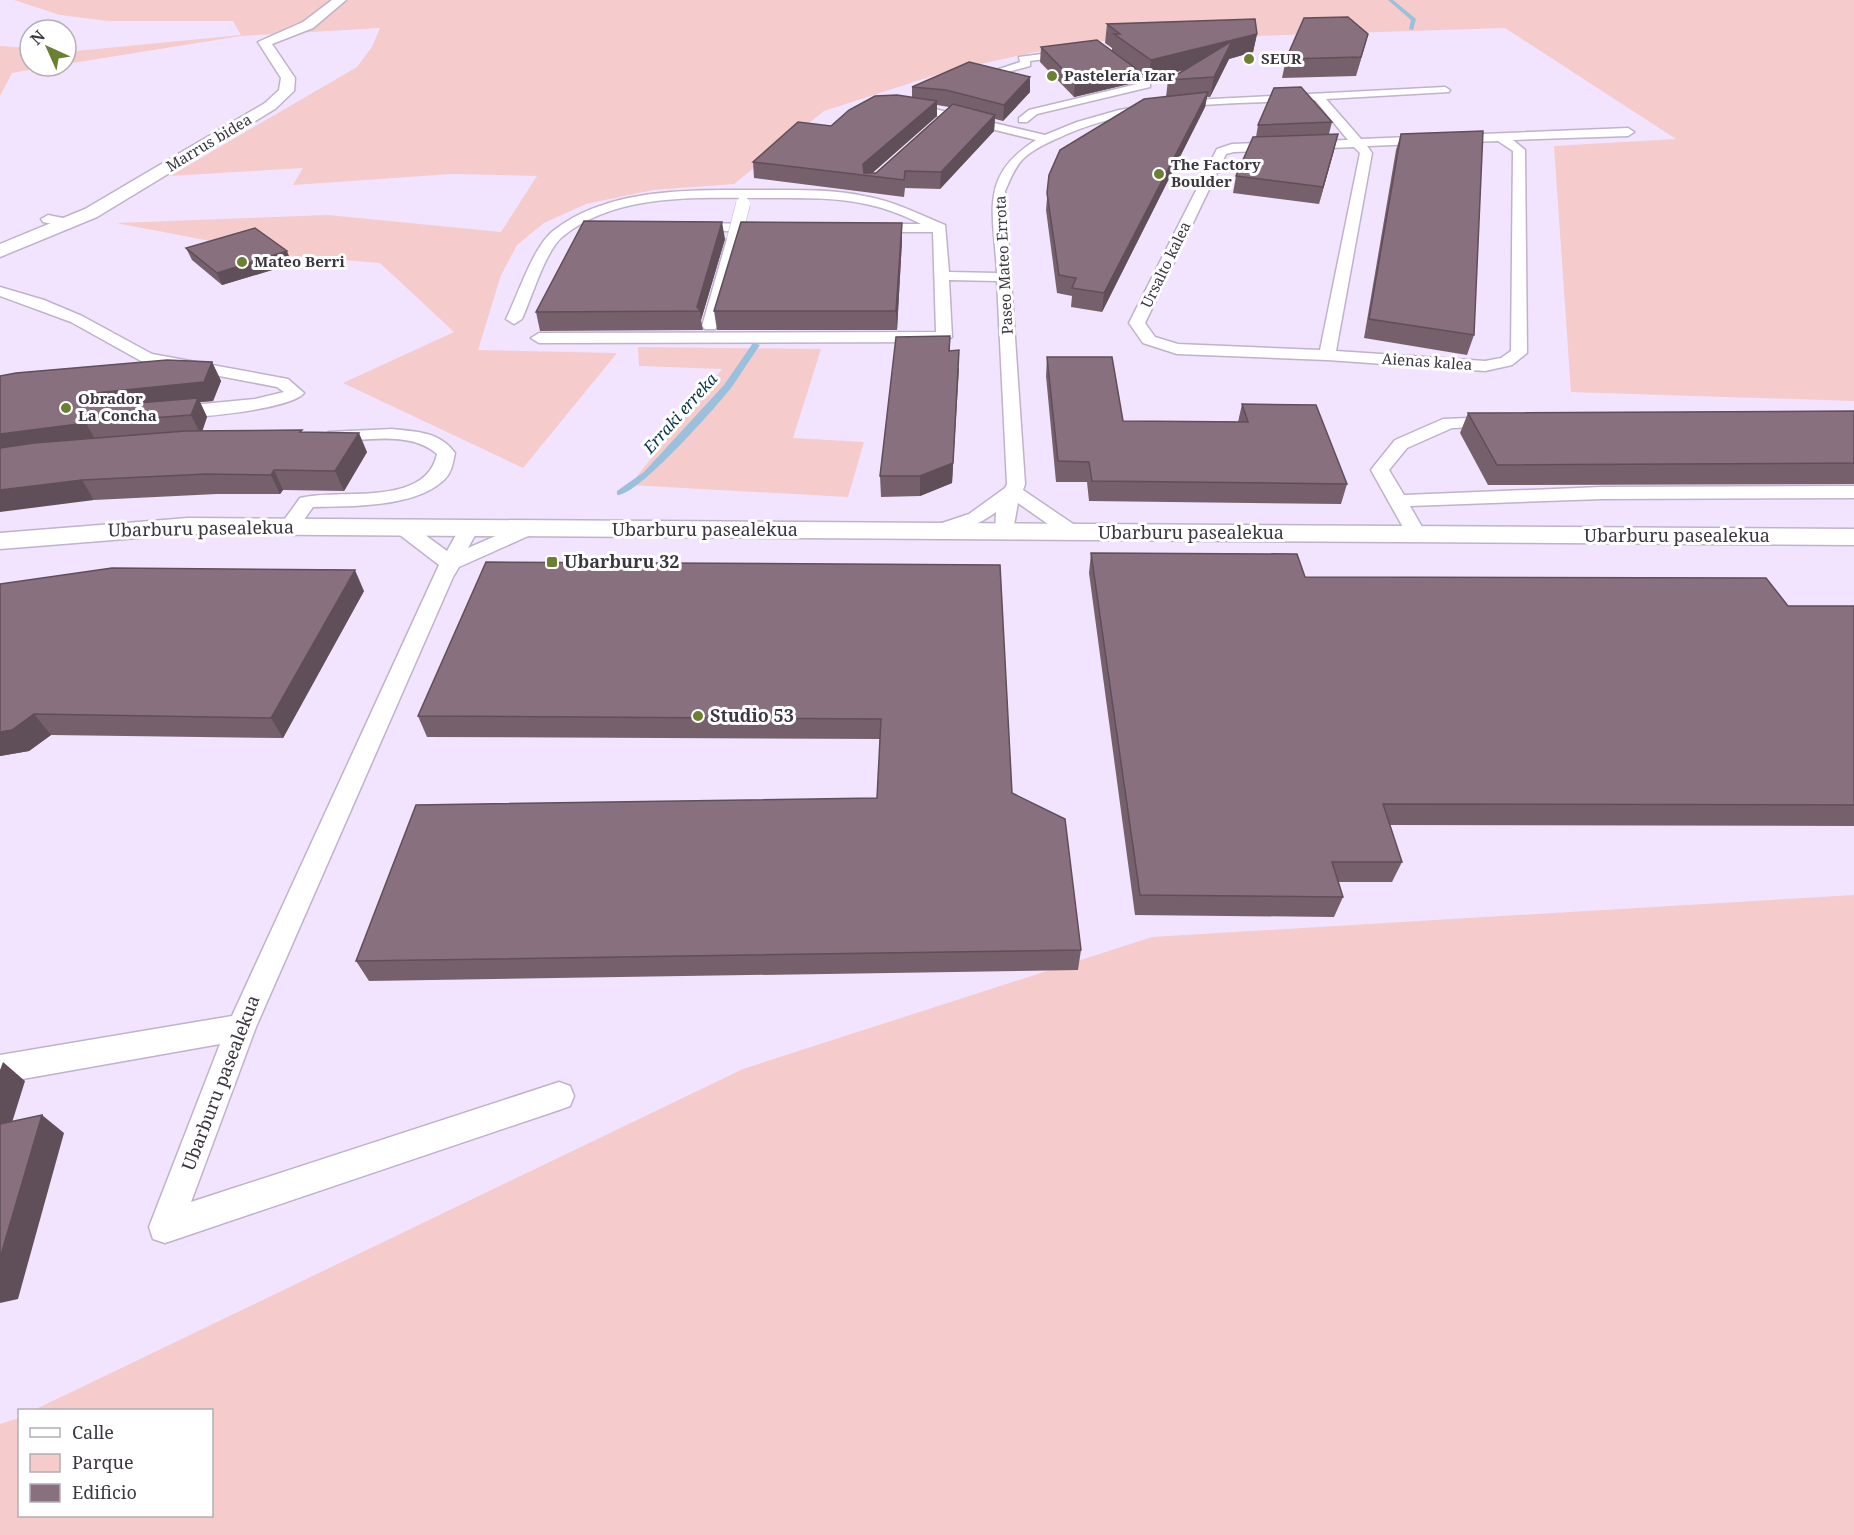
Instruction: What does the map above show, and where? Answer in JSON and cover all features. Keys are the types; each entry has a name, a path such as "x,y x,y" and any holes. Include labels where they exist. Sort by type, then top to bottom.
{"street":[{"name":"Marrus bidea","path":"0,251 68,223 117,198 270,106 286,91 288,78 267,49 265,42 308,25 340,0"},
{"name":"Ubarburu pasealekua","path":"0,541 127,529 289,527 1854,537"}],"lane":[{"path":"989,74 1026,64 1023,59 1093,50 1146,85 1033,112 1023,120"},
{"name":"Paseo Mateo Errota","path":"1005,532 1021,519 1016,484 999,191 1007,171 1019,156 1062,132 1123,112 1173,104 1445,90"},
{"path":"918,96 1023,120 1062,132"},
{"path":"1317,96 1360,143 1366,153 1327,355"},
{"path":"897,105 944,118 1046,139"},
{"name":"Ursalto kalea","path":"1327,355 1177,348 1149,340 1137,323 1221,152 1232,148 1628,132"},
{"name":"Aienas kalea","path":"1327,355 1485,366 1506,362 1519,353 1519,150 1502,138"},
{"path":"514,319 555,235 580,220 651,198 743,199 827,194 877,202 910,212 940,228"},
{"path":"710,326 743,199"},
{"path":"48,219 68,223"},
{"path":"670,227 775,228"},
{"path":"857,228 940,228"},
{"path":"539,338 944,337 940,228"},
{"path":"943,276 1005,277"},
{"path":"0,291 34,300 129,346 147,358 282,383 296,393 290,397 264,402 159,413"},
{"path":"34,300 60,294"},
{"path":"125,363 147,358"},
{"path":"1416,534 1380,470 1401,444 1449,423 1519,422"},
{"path":"289,527 307,502 370,499 417,489 440,474 446,453 430,439 392,435 312,438"},
{"path":"1398,501 1602,493 1854,492"},
{"path":"938,531 976,518 1018,496 1072,532"},
{"path":"403,528 450,563"},
{"name":"Ubarburu pasealekua","path":"469,528 450,563 241,1027 165,1227 559,1096"},
{"name":"Ubarburu pasealekua","path":"450,563 528,529"},
{"path":"0,1069 241,1027"}],"green space":[{"path":"14,0 1854,0 1854,401 1571,392 1554,146 1676,139 1505,28 1104,41 1035,52 945,72 824,111 734,184 653,190 586,204 544,223 517,245 501,275 478,350 617,353 523,468 343,383 454,332 380,263 284,255 116,223 328,215 501,232 537,176 452,174 293,185 303,168 170,176 357,67 372,47 380,28 241,36 78,62 78,51 241,35 233,21 108,21 60,15"},
{"path":"0,46 18,47 18,72 12,73 0,96"},
{"path":"638,347 821,349 793,438 864,442 848,497 630,485 722,369 639,366"},
{"path":"1854,895 1854,1535 0,1535 0,1424 18,1418 18,1517 213,1517 213,1409 36,1409 743,1069 1152,937"}],"building":[{"path":"1348,17 1368,34 1361,57 1286,59 1304,18"},
{"path":"1255,19 1257,34 1151,60 1114,34 1120,34 1107,24"},
{"path":"1097,40 1135,68 1075,82 1041,47"},
{"path":"1232,41 1214,77 1168,80"},
{"path":"969,62 1030,77 1004,105 946,90 912,87"},
{"path":"1301,87 1332,122 1258,125 1274,88"},
{"path":"1208,92 1104,293 1072,288 1076,278 1059,275 1047,193 1049,175 1060,150 1144,99"},
{"path":"897,95 937,101 863,164 864,173 876,173 953,104 995,115 941,172 905,171 904,180 753,162 798,122 831,126 849,110 875,96"},
{"path":"1483,131 1474,335 1369,319 1401,134"},
{"path":"1338,134 1323,187 1236,176 1253,137"},
{"path":"584,221 722,222 697,307 700,311 536,312"},
{"path":"741,222 902,223 896,311 714,311"},
{"path":"255,228 287,251 217,273 186,248"},
{"path":"950,336 949,351 959,350 953,463 920,476 880,476 896,337"},
{"path":"1047,357 1112,357 1123,421 1248,422 1242,404 1316,405 1347,484 1092,481 1089,462 1058,461"},
{"path":"167,360 212,362 204,382 95,393 90,399 101,406 198,398 191,415 86,423 0,434 0,376"},
{"path":"1854,411 1854,463 1497,465 1468,413"},
{"path":"302,430 300,432 359,433 335,471 274,470 271,475 206,474 82,480 0,490 0,448 34,443 185,431"},
{"path":"1091,553 1297,554 1305,577 1766,578 1788,606 1854,606 1854,805 1383,804 1402,862 1332,862 1343,897 1140,895"},
{"path":"486,562 1000,565 1012,793 1065,819 1081,950 356,961 416,805 877,798 881,719 418,716"},
{"path":"112,568 355,570 271,718 34,714 12,730 0,732 0,584"},
{"path":"42,1115 0,1258 0,1124"}],"waterway":[{"name":"Erraki erreka","path":"1390,0 1414,20 1411,29"},
{"name":"Erraki erreka","path":"620,493 647,474 727,387 756,345"}],"place":[{"name":"SEUR","path":"1249,59"},
{"name":"Pastelería Izar","path":"1052,76"},
{"name":"The Factory Boulder","path":"1159,174"},
{"name":"Mateo Berri","path":"242,262"},
{"name":"Obrador La Concha","path":"66,408"},
{"name":"Ubarburu 32","path":"552,562"},
{"name":"Studio 53","path":"698,716"}]}
